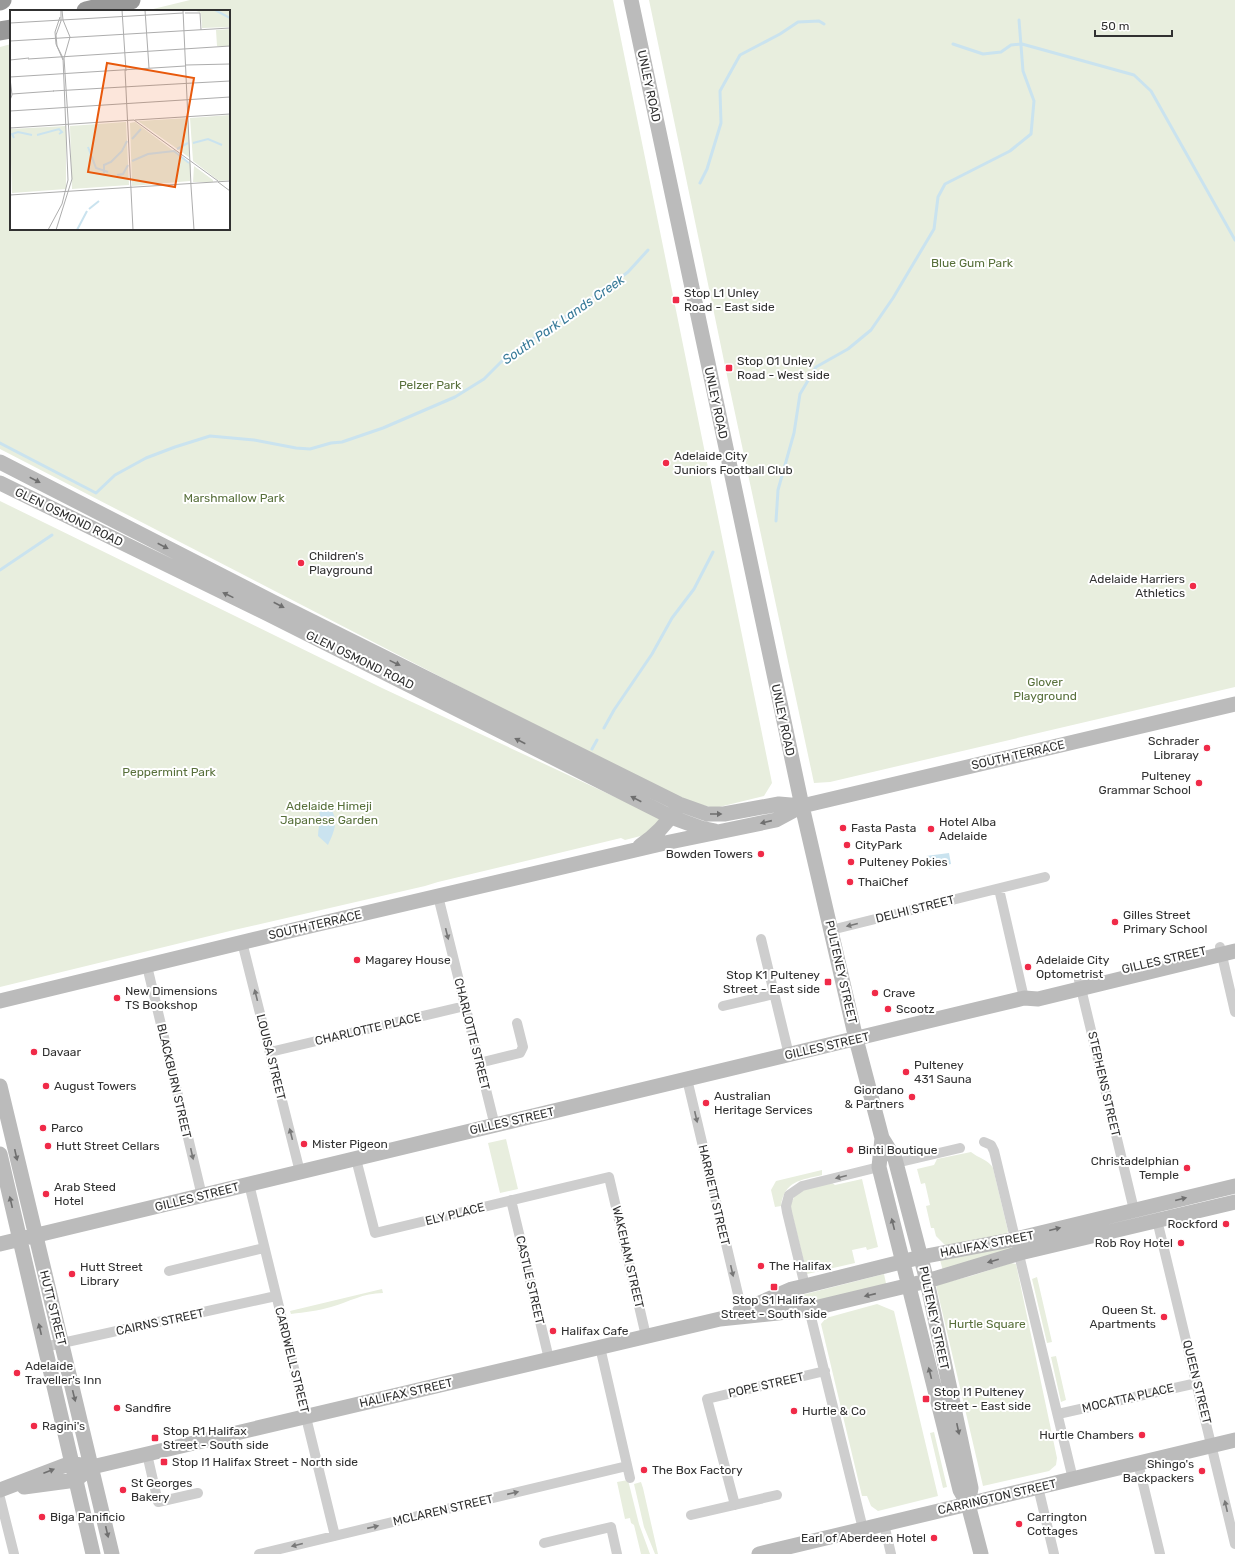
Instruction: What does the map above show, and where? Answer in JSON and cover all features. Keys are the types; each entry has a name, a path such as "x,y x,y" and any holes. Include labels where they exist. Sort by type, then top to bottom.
{"highway":[{"path":"88,10 103,3 131,0"},
{"path":"0,31 10,29"}],"main road":[{"name":"UNLEY ROAD","path":"631,0 802,806"},
{"name":"GLEN OSMOND ROAD","path":"0,462 557,751 675,810 701,828 722,832"},
{"name":"GLEN OSMOND ROAD","path":"0,483 557,751"},
{"path":"137,550 144,536"},
{"name":"SOUTH TERRACE","path":"0,1001 438,896 776,820 802,806 1235,704"},
{"name":"SOUTH TERRACE","path":"630,852 654,837 675,810 707,814 724,814 775,804 802,806"},
{"name":"PULTENEY STREET","path":"802,806 856,1038 882,1138 896,1159 927,1281 971,1488 968,1504"},
{"name":"GILLES STREET","path":"0,1244 1024,998 1038,999 1080,984 1228,949"},
{"name":"HUTT STREET","path":"0,1086 112,1554"},
{"name":"PULTENEY STREET","path":"882,1138 879,1167 960,1490 968,1504 981,1554"},
{"name":"HUTT STREET","path":"0,1154 44,1347 94,1554"},
{"name":"HALIFAX STREET","path":"72,1463 92,1467 720,1319 809,1309 908,1286 927,1281 1018,1246 1134,1210 1235,1186"},
{"name":"HALIFAX STREET","path":"720,1319 792,1289 921,1257 1018,1246 1137,1225 1235,1202"},
{"path":"1134,1210 1137,1225"},
{"name":"CARRINGTON STREET","path":"759,1554 1235,1440"},
{"path":"0,1490 72,1463"},
{"name":"HALIFAX STREET","path":"76,1480 92,1467"},
{"path":"0,1490 76,1480"}],"street":[{"name":"DELHI STREET","path":"831,930 1045,877"},
{"path":"999,889 1024,998"},
{"name":"CHARLOTTE STREET","path":"438,896 494,1126"},
{"path":"762,939 789,1055"},
{"name":"LOUISA STREET","path":"242,942 300,1172"},
{"path":"1228,949 1235,1012"},
{"name":"BLACKBURN STREET","path":"147,966 202,1196"},
{"name":"STEPHENS STREET","path":"1080,984 1134,1210"},
{"path":"723,1006 774,994"},
{"name":"CHARLOTTE PLACE","path":"270,1052 466,1006"},
{"path":"479,1063 520,1053 523,1047 517,1024"},
{"name":"HARRIETT STREET","path":"687,1079 742,1311"},
{"path":"984,1142 991,1145 994,1151 1073,1478"},
{"path":"896,1163 960,1148"},
{"name":"ELY PLACE","path":"356,1159 375,1233 609,1177"},
{"path":"805,1286 787,1212 786,1206 789,1195 802,1186 879,1167"},
{"name":"WAKEHAM STREET","path":"609,1177 646,1336"},
{"name":"CARDWELL STREET","path":"249,1184 307,1416 335,1536"},
{"name":"CASTLE STREET","path":"511,1200 549,1359"},
{"name":"QUEEN STREET","path":"1157,1220 1235,1544"},
{"path":"169,1271 264,1248"},
{"name":"CAIRNS STREET","path":"44,1347 276,1296"},
{"path":"809,1309 863,1529"},
{"path":"600,1347 630,1478"},
{"name":"POPE STREET","path":"735,1505 707,1399 825,1371"},
{"name":"MOCATTA PLACE","path":"1058,1414 1197,1383"},
{"path":"147,1454 158,1502 198,1493"},
{"path":"1138,1463 1160,1554"},
{"name":"MCLAREN STREET","path":"259,1554 627,1466"},
{"path":"1038,1487 1054,1554"},
{"path":"691,1515 777,1495"},
{"path":"0,1498 14,1554"},
{"path":"884,1524 891,1554"},
{"path":"544,1543 611,1527 617,1554"}],"green space":[{"name":"Pelzer Park","path":"190,0 613,0 772,783 764,796 715,808 679,800 0,449 0,47 10,44 10,230 230,230 230,10 149,10"},
{"name":"Blue Gum Park","path":"649,0 1235,0 1235,687 830,782 814,783"},
{"name":"Peppermint Park","path":"0,501 382,688 660,818 656,832 625,840 621,838 0,987"},
{"path":"506,1139 518,1189 500,1193 488,1143"},
{"path":"971,1152 989,1163 993,1168 1008,1231 1007,1235 947,1247 936,1236 934,1228 931,1228 926,1206 930,1205 925,1183 921,1184 917,1169 934,1165 937,1159"},
{"path":"822,1170 822,1175 807,1178 795,1183 786,1191 781,1206 775,1207 771,1190 776,1181"},
{"path":"862,1179 878,1247 867,1250 866,1247 852,1250 855,1263 807,1274 790,1205 797,1192 831,1182 835,1185"},
{"path":"1011,1245 1012,1250 943,1271 939,1256"},
{"name":"Hurtle Square","path":"1011,1263 1016,1264 1057,1458 1056,1465 1049,1471 983,1486 936,1285 971,1276"},
{"path":"884,1274 887,1288 800,1304 798,1296"},
{"path":"1037,1277 1052,1342 1047,1343 1032,1279"},
{"path":"382,1289 383,1293 363,1296 326,1308 291,1314 290,1311"},
{"path":"877,1304 894,1311 938,1496 878,1511 871,1506 867,1496 862,1496 821,1324 826,1318"},
{"path":"1056,1356 1066,1400 1061,1402 1051,1357"},
{"path":"934,1432 947,1487 943,1488 930,1433"},
{"path":"628,1480 639,1524 650,1554 641,1554 634,1525 631,1523 630,1518 625,1519 617,1482"},
{"path":"641,1482 658,1554 655,1554 644,1527 634,1484"}],"water":[{"path":"325,801 333,812 335,822 335,827 328,845 318,836 320,814 317,807"},
{"path":"949,853 951,864 929,869 926,856"}],"waterway":[{"path":"776,521 778,490 794,433 800,394 816,367 848,349 871,330 893,298 934,229 938,197 945,184 1010,151 1031,134 1034,101 1023,71 1019,20"},
{"name":"South Park Lands Creek","path":"700,183 707,169 721,123 720,91 740,55 780,34 798,22 819,21 824,24"},
{"path":"953,44 983,54 1001,52 1011,45 1022,44 1134,75 1151,91 1235,240"},
{"name":"South Park Lands Creek","path":"0,443 96,493 115,475 146,458 210,436 254,440 296,448 310,449 331,443 342,442 383,428 455,397 484,379 505,358 628,272 648,250"},
{"name":"South Park Lands Creek","path":"0,570 52,535"},
{"path":"604,728 614,710 652,654 672,618 694,589 713,552"},
{"path":"592,749 597,740"}],"place":[{"name":"Stop L1 Unley Road - East side","path":"676,300"},
{"name":"Stop O1 Unley Road - West side","path":"729,368"},
{"name":"Adelaide City Juniors Football Club","path":"666,463"},
{"name":"Children's Playground","path":"301,563"},
{"name":"Adelaide Harriers Athletics","path":"1193,586"},
{"name":"Schrader Libraray","path":"1207,748"},
{"name":"Pulteney Grammar School","path":"1199,783"},
{"name":"Fasta Pasta","path":"843,828"},
{"name":"Hotel Alba Adelaide","path":"931,829"},
{"name":"CityPark","path":"847,845"},
{"name":"Bowden Towers","path":"761,854"},
{"name":"Pulteney Pokies","path":"851,862"},
{"name":"ThaiChef","path":"850,882"},
{"name":"Gilles Street Primary School","path":"1115,922"},
{"name":"Magarey House","path":"357,960"},
{"name":"Adelaide City Optometrist","path":"1028,967"},
{"name":"Stop K1 Pulteney Street - East side","path":"828,982"},
{"name":"Crave","path":"875,993"},
{"name":"New Dimensions TS Bookshop","path":"117,998"},
{"name":"Scootz","path":"888,1009"},
{"name":"Davaar","path":"34,1052"},
{"name":"Pulteney 431 Sauna","path":"906,1072"},
{"name":"August Towers","path":"46,1086"},
{"name":"Giordano & Partners","path":"912,1097"},
{"name":"Australian Heritage Services","path":"706,1103"},
{"name":"Parco","path":"43,1128"},
{"name":"Mister Pigeon","path":"304,1144"},
{"name":"Hutt Street Cellars","path":"48,1146"},
{"name":"Binti Boutique","path":"850,1150"},
{"name":"Christadelphian Temple","path":"1187,1168"},
{"name":"Arab Steed Hotel","path":"46,1194"},
{"name":"Rockford","path":"1226,1224"},
{"name":"Rob Roy Hotel","path":"1181,1243"},
{"name":"The Halifax","path":"761,1266"},
{"name":"Hutt Street Library","path":"72,1274"},
{"name":"Stop S1 Halifax Street - South side","path":"774,1287"},
{"name":"Queen St. Apartments","path":"1164,1317"},
{"name":"Halifax Cafe","path":"553,1331"},
{"name":"Adelaide Traveller's Inn","path":"17,1373"},
{"name":"Stop I1 Pulteney Street - East side","path":"926,1399"},
{"name":"Sandfire","path":"117,1408"},
{"name":"Hurtle & Co","path":"794,1411"},
{"name":"Ragini's","path":"34,1426"},
{"name":"Hurtle Chambers","path":"1142,1435"},
{"name":"Stop R1 Halifax Street - South side","path":"155,1438"},
{"name":"Stop I1 Halifax Street - North side","path":"164,1462"},
{"name":"The Box Factory","path":"644,1470"},
{"name":"Shingo's Backpackers","path":"1202,1471"},
{"name":"St Georges Bakery","path":"123,1490"},
{"name":"Biga Panificio","path":"42,1517"},
{"name":"Carrington Cottages","path":"1019,1524"},
{"name":"Earl of Aberdeen Hotel","path":"934,1538"}],"park label":[{"name":"Marshmallow Park","path":"234,498"},
{"name":"Glover Playground","path":"1045,689"},
{"name":"Adelaide Himeji Japanese Garden","path":"329,813"}]}
